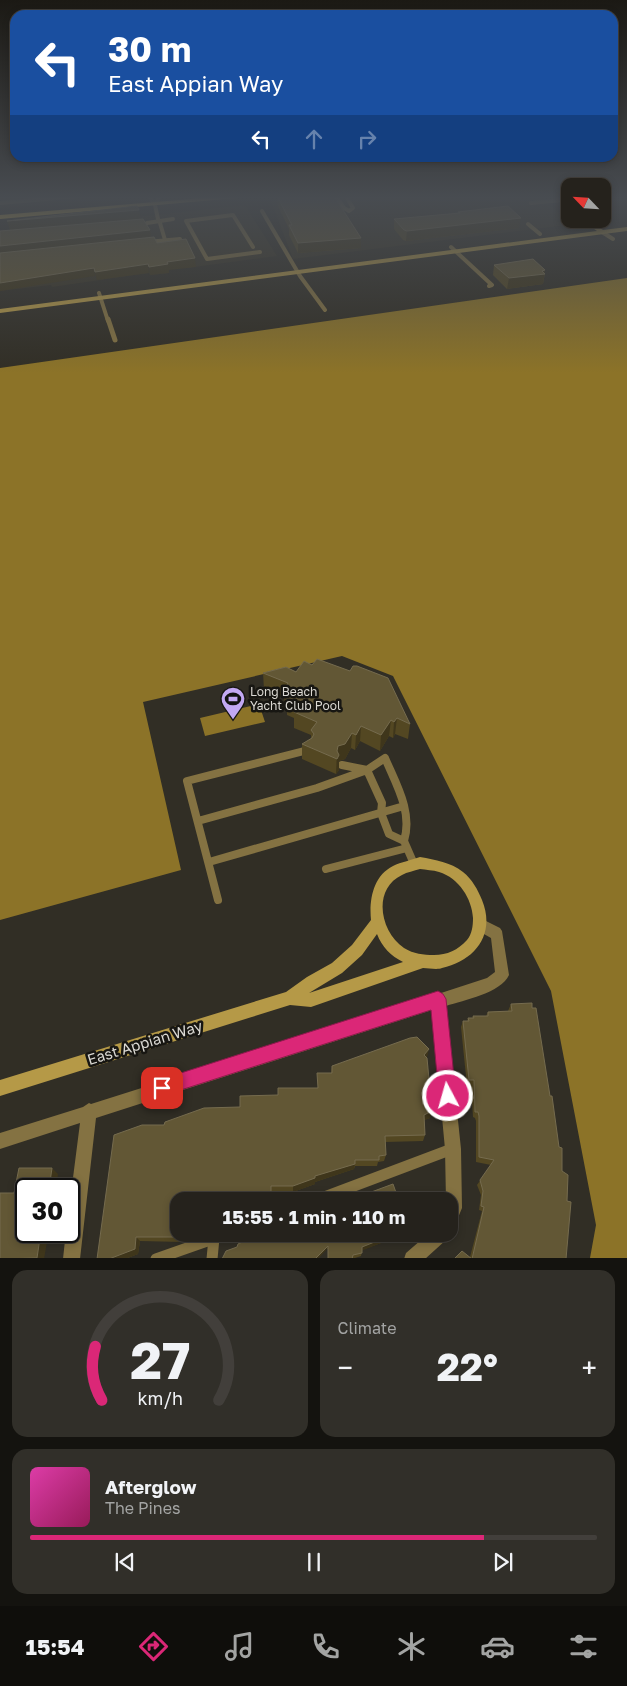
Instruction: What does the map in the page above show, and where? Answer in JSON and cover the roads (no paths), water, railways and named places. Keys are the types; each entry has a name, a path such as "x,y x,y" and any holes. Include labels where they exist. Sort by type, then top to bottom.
{"main road":[{"path":"0,312 101,296 410,255"},
{"path":"0,306 101,296"},
{"path":"414,864 440,865 462,878 471,888 477,899 480,911 480,924 474,942 460,955 442,962 422,962 408,958 396,950 382,935 377,923 375,904 381,887 397,870 414,864"},
{"name":"East Appian Way","path":"0,1088 290,998 312,982 337,968 357,950 377,923"},
{"name":"East Appian Way","path":"290,998 312,1000 422,962"}],"street":[{"path":"0,1141 438,999 491,984 502,975 496,933 480,924"},
{"path":"438,999 453,1149 454,1192"},
{"path":"71,1258 89,1111"},
{"path":"412,1258 431,1242"}],"lane":[{"path":"204,255 206,259 239,255"},
{"path":"287,255 325,310"},
{"path":"459,255 492,284 489,286"},
{"path":"101,296 115,340"},
{"path":"218,900 187,781 308,750"},
{"path":"198,821 317,788 367,770 385,758 404,806 409,829 406,845 414,864"},
{"path":"342,765 367,770"},
{"path":"367,770 382,803 381,813 389,834 406,845"},
{"path":"209,862 404,806"},
{"path":"326,869 406,845"},
{"path":"338,1192 453,1149"},
{"path":"156,1258 202,1242"},
{"path":"212,1258 214,1242"}],"place":[{"name":"Long Beach Yacht Club Pool","path":"233,720"}]}
